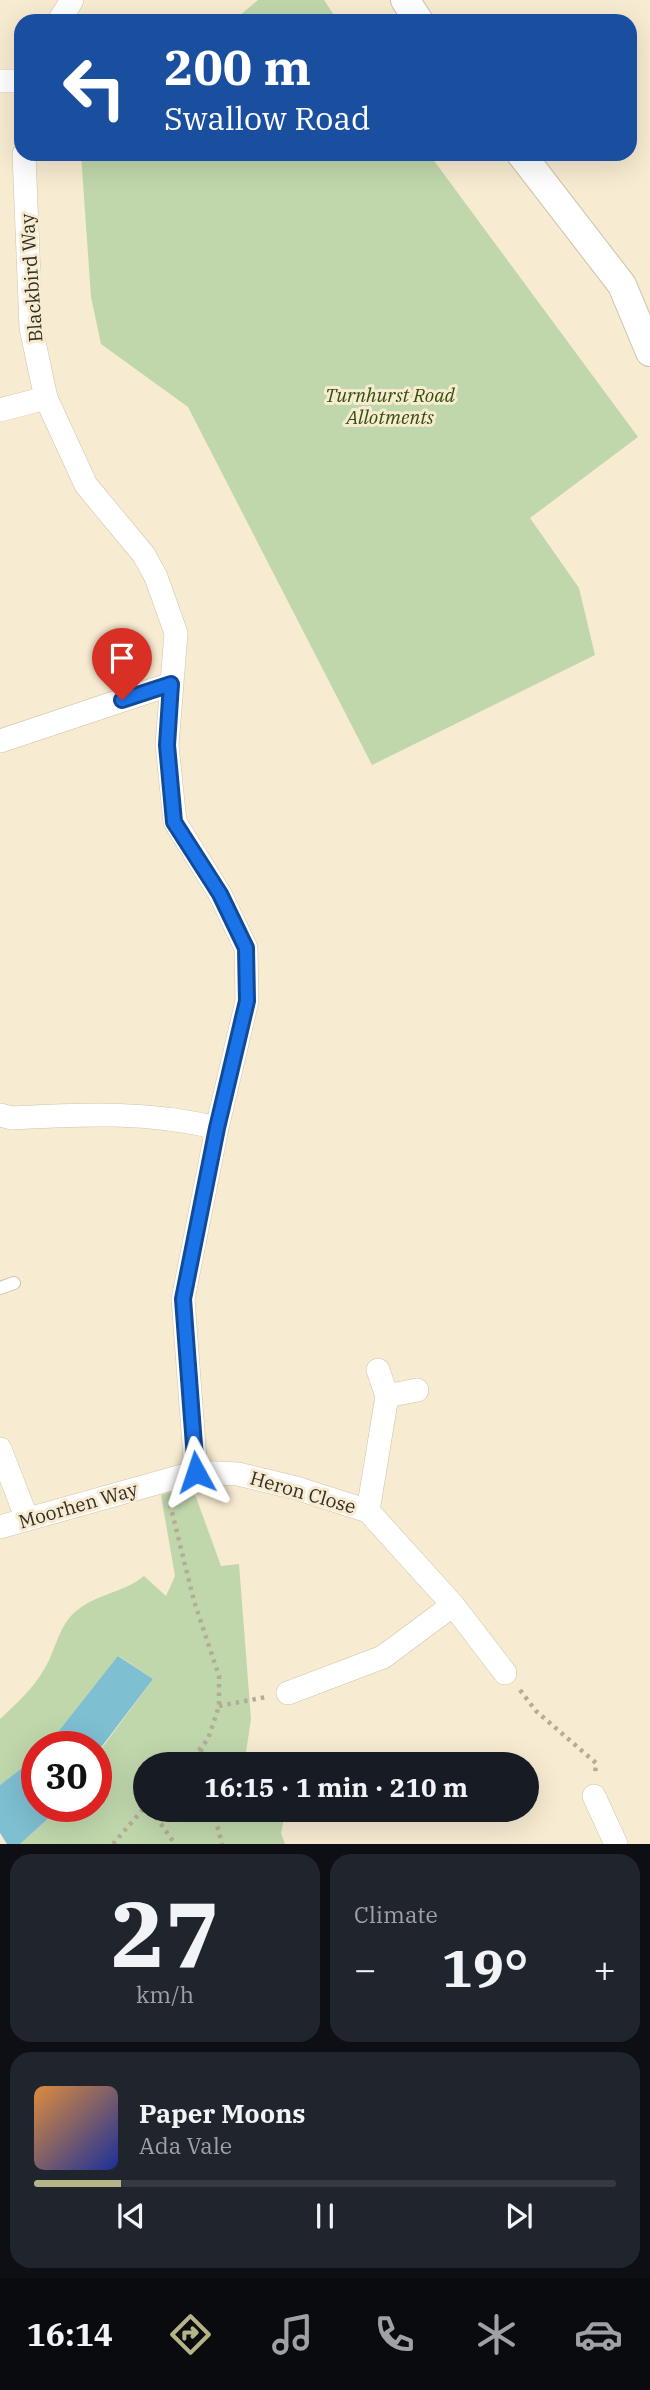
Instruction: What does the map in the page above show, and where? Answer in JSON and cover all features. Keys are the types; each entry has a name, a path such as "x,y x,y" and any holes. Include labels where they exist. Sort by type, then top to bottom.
{"street":[{"name":"Blackbird Way","path":"24,161 31,328 46,398 86,485 144,555 156,577 176,633 167,745 174,822 220,894 246,948 247,1001 217,1128 183,1299 196,1472"},
{"path":"527,161 622,285 650,352"},
{"path":"0,410 46,398"},
{"path":"0,741 171,684"},
{"path":"0,1115 12,1118 102,1113 180,1119 217,1128"},
{"path":"368,1511 387,1396 378,1370"},
{"path":"387,1396 416,1390"},
{"path":"0,1449 27,1519"},
{"name":"Moorhen Way","path":"0,1527 196,1472"},
{"name":"Heron Close","path":"196,1472 238,1474 368,1511 453,1605 505,1673"},
{"path":"288,1693 383,1657 453,1605"},
{"path":"594,1796 616,1844"}],"lane":[{"path":"0,1288 14,1283"}],"path":[{"path":"165,1480 194,1601 219,1676 219,1706 208,1739 198,1752"},
{"path":"505,1673 536,1711 596,1763 594,1796"},
{"path":"219,1706 288,1693"},
{"path":"201,1748 202,1752"},
{"path":"113,1844 133,1821"},
{"path":"160,1822 176,1844"},
{"path":"216,1822 222,1844"}],"green space":[{"path":"258,0 324,0 333,14 241,14"},
{"name":"Turnhurst Road Allotments","path":"81,161 434,161 638,437 530,518 579,588 595,655 372,765 188,407 101,344 91,297"},
{"path":"192,1486 221,1566 239,1564 251,1719 246,1752 133,1752 133,1822 283,1822 281,1833 285,1844 20,1844 44,1822 112,1822 112,1734 153,1679 119,1656 59,1731 21,1731 21,1769 0,1785 0,1719 39,1678 66,1623 79,1609 144,1576 166,1596 175,1576 161,1495"}],"water":[{"path":"118,1656 153,1679 112,1733 59,1731"},
{"path":"21,1769 21,1822 44,1822 20,1844 7,1844 0,1833 0,1785"}],"route":[{"path":"122,700 171,684 167,745 174,822 220,894 246,948 247,1001 217,1128 183,1299 196,1472"}]}
